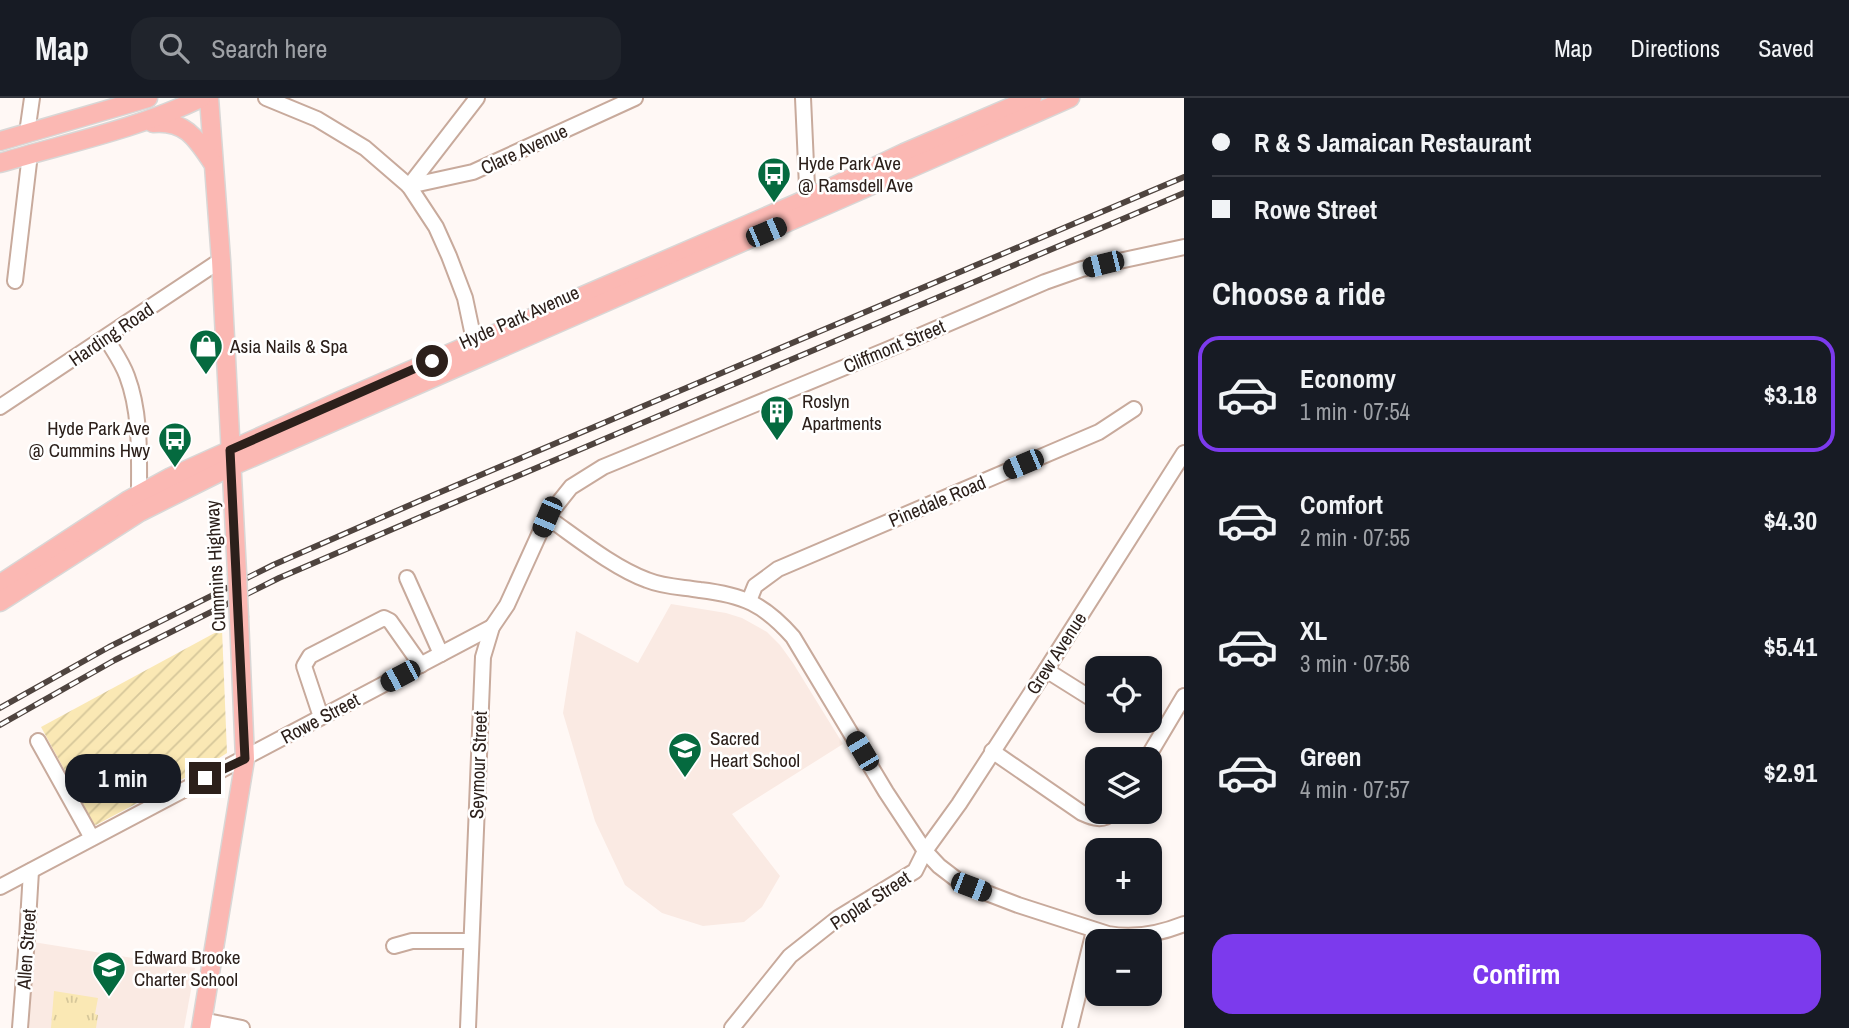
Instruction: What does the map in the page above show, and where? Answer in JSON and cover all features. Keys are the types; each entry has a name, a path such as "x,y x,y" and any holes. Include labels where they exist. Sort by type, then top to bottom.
{"main road":[{"path":"0,141 123,102 148,98"},
{"path":"0,163 139,124 201,98"},
{"name":"Cummins Highway","path":"202,1024 245,759 227,365 209,98"},
{"name":"Hyde Park Avenue","path":"0,603 140,512 230,459 476,350 702,259 808,206 904,153 1032,98"},
{"name":"Hyde Park Avenue","path":"808,206 1070,98"},
{"path":"139,124 167,122 181,127 196,138 214,164"},
{"name":"Hyde Park Avenue","path":"0,584 171,477 230,459"}],"street":[{"path":"27,133 32,98"},
{"path":"266,98 317,119 365,148 409,186 436,227 449,256 465,298 476,350"},
{"path":"409,186 477,98"},
{"name":"Clare Avenue","path":"409,186 473,172 635,98"},
{"path":"803,98 808,206"},
{"path":"15,281 30,154"},
{"name":"Cliffmont Street","path":"547,517 570,487 603,467 1045,282 1093,266 1184,247"},
{"name":"Harding Road","path":"0,407 221,260"},
{"path":"106,338 121,362 134,397 138,428 139,495"},
{"name":"Pinedale Road","path":"749,601 755,586 778,569 1099,432 1134,409"},
{"name":"Grew Avenue","path":"925,851 1046,670 1184,453"},
{"path":"547,517 614,562 649,581 734,596 764,608 779,620 793,637 886,792 925,851"},
{"name":"Seymour Street","path":"468,1028 483,657 492,627 507,605 547,517"},
{"path":"407,578 441,654"},
{"path":"321,717 304,666 310,656 384,618 390,621 421,665"},
{"name":"Rowe Street","path":"0,887 492,627"},
{"path":"1046,670 1085,694"},
{"path":"1154,747 1184,696"},
{"path":"38,741 92,838"},
{"path":"992,751 1085,814"},
{"name":"Poplar Street","path":"732,1028 790,956 838,918 915,871 925,851 947,872 971,887 1088,929"},
{"name":"Allen Street","path":"20,1028 31,871"},
{"name":"Poplar Street","path":"1162,931 1184,924"},
{"path":"394,946 412,941 471,941"},
{"path":"1070,1028 1085,967"},
{"path":"202,1024 242,1028"}],"shaded area":[{"name":"Sacred Heart School","path":"671,604 726,613 742,618 767,632 793,663 843,744 732,814 780,876 762,907 744,922 703,926 662,913 625,885 595,821 563,713 576,631 638,663"},
{"name":"Edward Brooke Charter School","path":"33,942 195,968 184,1028 26,1028"}],"green space":[{"path":"222,629 227,753 94,824 41,727"},
{"path":"54,991 98,998 96,1028 51,1028"}],"railway":[{"path":"0,708 109,647 273,565 1184,177"},
{"path":"0,725 115,660 279,578 1184,193"}],"place":[{"name":"Hyde Park Ave @ Ramsdell Ave","path":"774,204"},
{"name":"Asia Nails & Spa","path":"206,376"},
{"name":"Roslyn Apartments","path":"777,442"},
{"name":"Hyde Park Ave @ Cummins Hwy","path":"175,469"},
{"name":"Sacred Heart School","path":"685,779"},
{"name":"Edward Brooke Charter School","path":"109,998"}],"route":[{"path":"205,778 245,759 230,450 432,361"}]}
